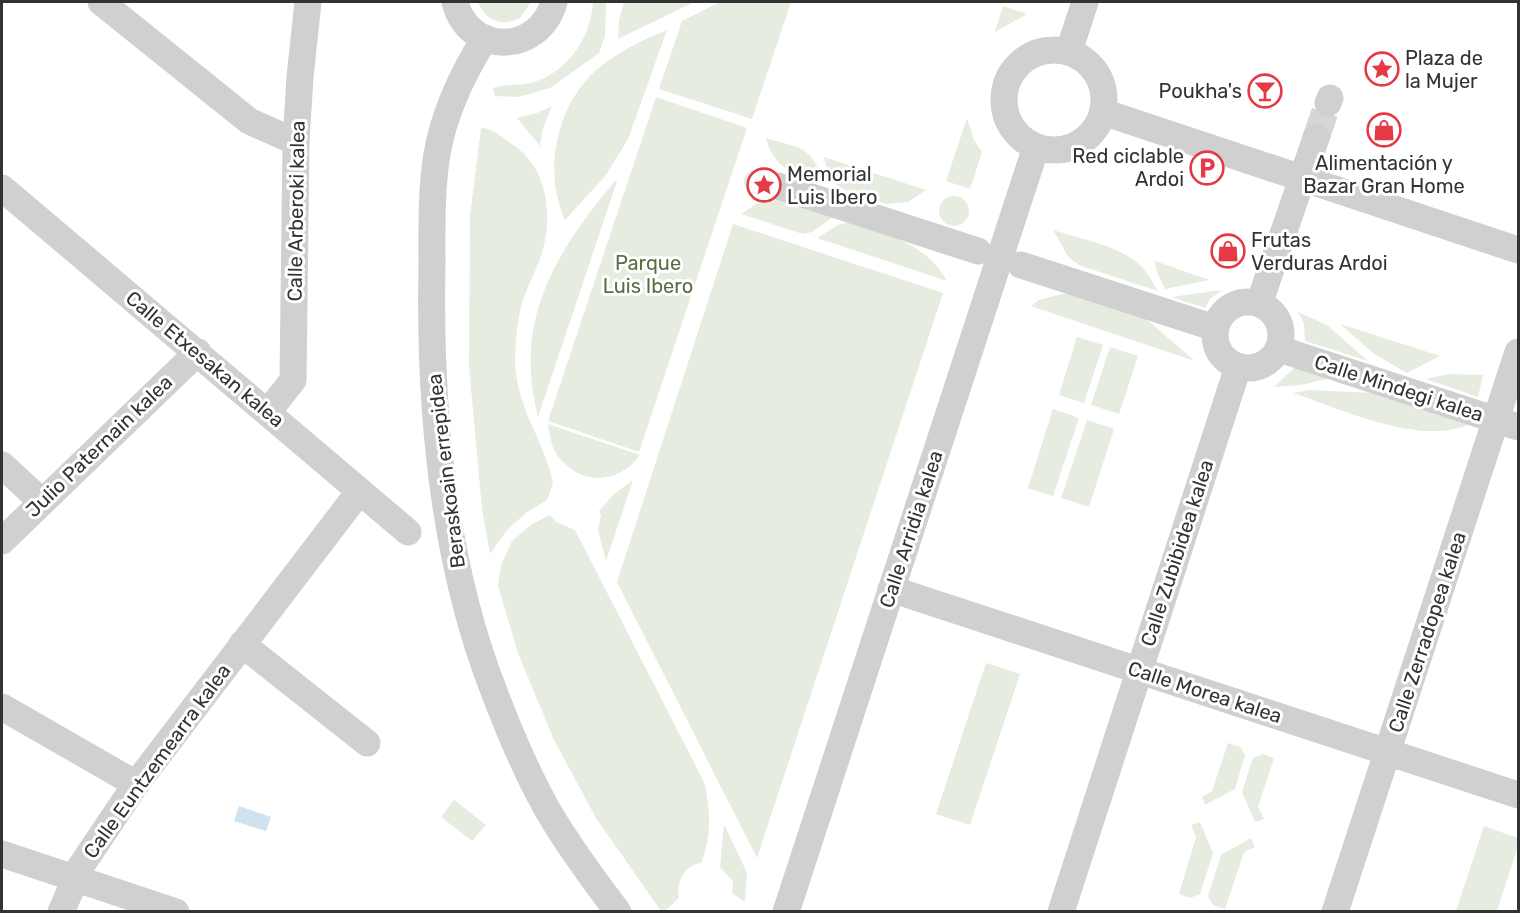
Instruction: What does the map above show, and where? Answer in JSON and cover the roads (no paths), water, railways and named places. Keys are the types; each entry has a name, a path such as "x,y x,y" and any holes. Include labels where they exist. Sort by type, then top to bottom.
{"street":[{"path":"101,2 249,122 296,142"},
{"name":"Calle Arberoki kalea","path":"268,412 293,380 296,142 308,2"},
{"path":"455,2 463,20 485,38 504,42 532,34 546,20 554,2"},
{"path":"1069,51 1085,2"},
{"name":"Beraskoain errepidea","path":"485,38 470,61 451,106 438,152 433,193 431,315 442,477 460,585 494,693 540,797 618,912"},
{"path":"1049,50 1069,51 1083,58 1098,75 1103,89 1103,112 1094,131 1077,144 1057,150 1036,147 1019,136 1008,121 1003,102 1006,83 1016,67 1031,55 1049,50"},
{"path":"1103,112 1518,250"},
{"path":"1259,304 1316,138"},
{"name":"Calle Arridia kalea","path":"786,912 1036,147"},
{"path":"778,186 978,251"},
{"name":"Calle Etxesakan kalea","path":"2,188 408,532"},
{"path":"1021,266 1215,328"},
{"path":"1238,303 1259,304 1271,310 1277,318 1281,328 1279,349 1266,363 1247,369 1238,367 1222,356 1217,347 1215,328 1219,317 1227,308 1238,303"},
{"name":"Calle Mindegi kalea","path":"1279,349 1507,423"},
{"name":"Julio Paternain kalea","path":"2,541 198,352"},
{"name":"Calle Zerradopea kalea","path":"1335,912 1387,752 1507,423 1518,352"},
{"name":"Calle Zubibidea kalea","path":"1061,912 1238,367"},
{"path":"2,465 41,501"},
{"name":"Calle Euntzemearra kalea","path":"61,912 85,860 136,784 359,492"},
{"name":"Calle Morea kalea","path":"891,589 1518,795"},
{"name":"Calle Euntzemearra kalea","path":"242,644 367,743"},
{"path":"2,707 136,784"},
{"path":"2,854 176,912"}],"water":[{"path":"239,806 271,817 266,831 234,821"}],"tunnel":[{"path":"1316,138 1328,103"}],"place":[{"name":"Plaza de la Mujer","path":"1382,69"},
{"name":"Poukha's","path":"1265,91"},
{"name":"Alimentación y Bazar Gran Home","path":"1384,130"},
{"name":"Red ciclable Ardoi","path":"1207,168"},
{"name":"Memorial Luis Ibero","path":"764,185"},
{"name":"Frutas Verduras Ardoi","path":"1228,251"}],"park label":[{"name":"Parque Luis Ibero","path":"648,274"}]}
